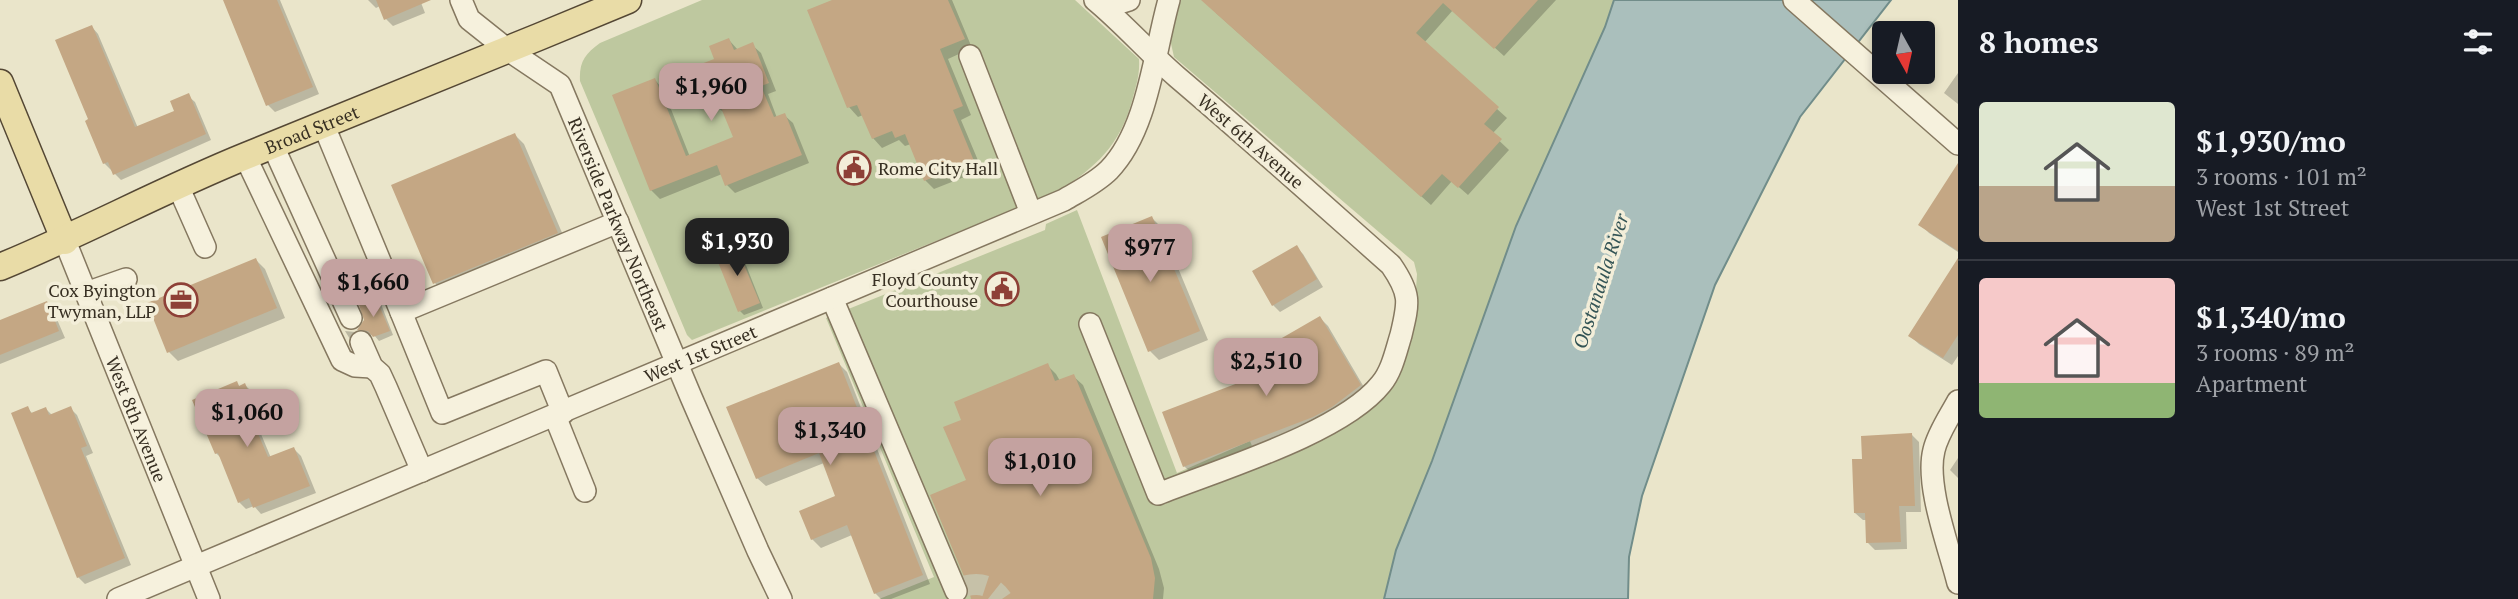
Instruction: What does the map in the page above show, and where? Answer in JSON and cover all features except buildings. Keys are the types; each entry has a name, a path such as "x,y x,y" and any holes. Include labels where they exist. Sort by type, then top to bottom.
{"main road":[{"name":"Broad Street","path":"0,267 65,241 246,156 628,0"},
{"path":"0,83 65,241"}],"street":[{"name":"Riverside Parkway Northeast","path":"461,0 469,19 508,50 560,85 752,539 781,599"},
{"path":"1096,0 1116,4 1129,0"},
{"name":"West 6th Avenue","path":"1090,324 1158,494 1315,431 1366,400 1383,382 1392,365 1408,298 1404,284 1391,265 1219,111 1175,76 1096,0"},
{"name":"West 1st Street","path":"118,599 1064,200 1108,172 1123,153 1135,130 1169,0"},
{"path":"1794,0 1958,144"},
{"path":"970,56 1031,213"},
{"path":"324,126 442,414 546,371 585,491"},
{"path":"273,146 351,318"},
{"path":"246,156 342,360 355,366 372,367"},
{"path":"178,186 205,247"},
{"path":"401,312 618,222"},
{"name":"West 8th Avenue","path":"65,241 209,599"},
{"path":"86,293 126,279"},
{"path":"832,298 957,592"},
{"path":"361,342 372,367 380,374 422,471"},
{"path":"1956,412 1934,447 1931,467 1934,492 1958,583"}],"green space":[{"name":"Rome City Hall","path":"702,0 1075,0 1139,59 1138,75 1127,117 1105,154 1059,191 692,340 687,335 580,81 580,74 584,59 600,43"},
{"name":"Floyd County Courthouse","path":"1181,0 1779,0 1502,599 879,599 934,577 826,318 1045,230 1046,224 1077,210 1177,473 1250,441 1256,456 1280,460 1296,453 1370,406 1388,390 1400,374 1415,305 1417,274 1414,262 1174,57 1170,39"}],"water":[{"name":"Oostanaula River","path":"1614,0 1891,0 1872,21 1800,117 1715,285 1642,496 1629,557 1628,599 1384,599 1396,550 1432,461 1516,226 1605,27"}],"tunnel":[{"path":"965,586 986,586 1002,599"}],"place":[{"name":"Rome City Hall","path":"854,168"},
{"name":"Floyd County Courthouse","path":"1002,289"},
{"name":"Cox Byington Twyman, LLP","path":"181,300"}]}
